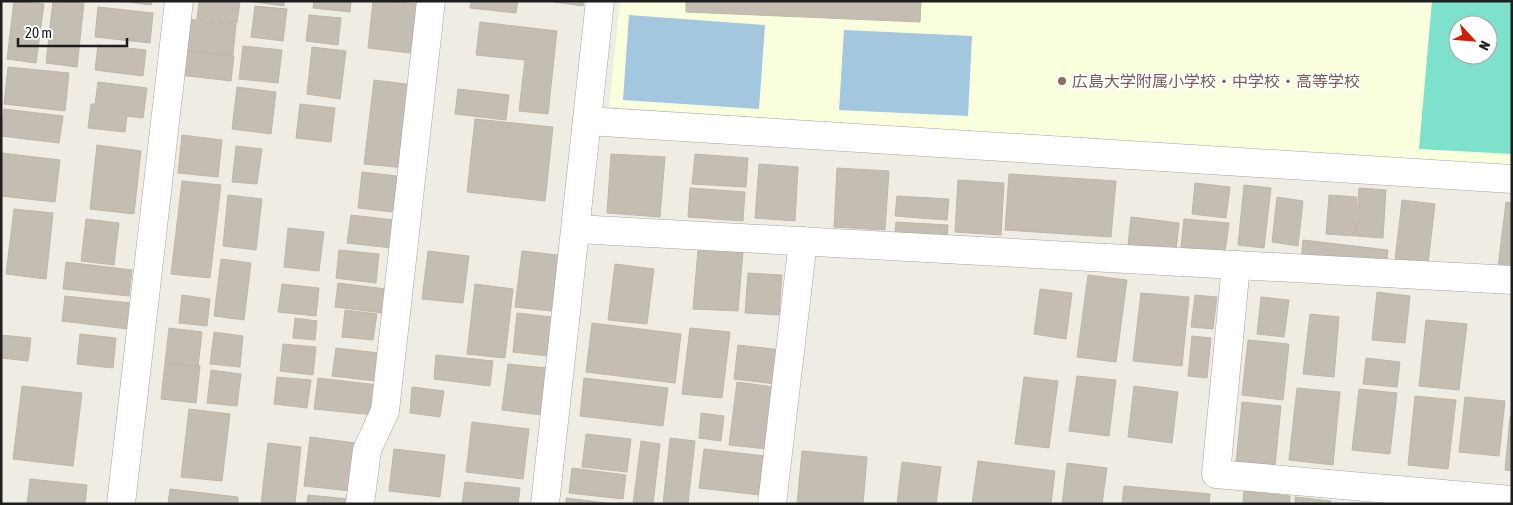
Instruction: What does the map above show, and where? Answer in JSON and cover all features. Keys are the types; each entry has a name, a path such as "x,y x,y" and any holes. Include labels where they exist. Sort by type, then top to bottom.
{"street":[{"path":"121,504 179,1"},
{"path":"360,504 367,450 385,411 431,1"},
{"path":"545,504 600,1"},
{"path":"588,121 1512,179"},
{"path":"576,228 1512,280"},
{"path":"772,504 803,241"},
{"path":"1236,265 1216,474 1512,500"}],"shaded area":[{"name":"広島大学附属小学校・中学校・高等学校","path":"620,1 1512,1 1512,168 609,107"},
{"path":"1432,1 1512,1 1512,154 1419,149"},
{"path":"629,15 765,25 759,109 623,100"},
{"path":"844,30 972,36 968,116 839,110"}],"building":[{"path":"14,1 44,4 36,63 7,59"},
{"path":"53,1 84,3 77,67 46,63"},
{"path":"119,1 152,1 151,5"},
{"path":"199,1 240,1 237,23 197,19"},
{"path":"247,1 284,1 284,6"},
{"path":"314,1 351,1 350,12 313,8"},
{"path":"373,1 417,4 410,53 368,48"},
{"path":"471,1 518,1 516,13 470,8"},
{"path":"554,1 584,1 583,6"},
{"path":"686,1 921,1 920,22 686,12"},
{"path":"255,6 287,9 283,41 251,37"},
{"path":"98,7 153,13 150,43 95,37"},
{"path":"309,15 341,18 338,45 306,41"},
{"path":"186,19 236,24 233,55 183,50"},
{"path":"480,22 557,31 548,114 519,111 525,60 476,55"},
{"path":"98,45 146,50 143,76 95,70"},
{"path":"243,46 282,50 278,83 239,79"},
{"path":"312,47 346,51 340,99 307,94"},
{"path":"183,50 234,56 231,81 180,75"},
{"path":"8,67 69,73 65,111 4,104"},
{"path":"374,80 414,85 405,168 364,164"},
{"path":"98,82 147,88 143,118 127,116 125,132 88,128 91,104 95,104"},
{"path":"237,87 276,92 271,134 232,129"},
{"path":"458,89 509,95 506,120 455,114"},
{"path":"300,104 335,108 331,142 296,138"},
{"path":"4,109 63,116 59,143 1,136"},
{"path":"475,119 553,127 545,201 467,192"},
{"path":"182,135 222,140 218,177 178,173"},
{"path":"97,145 141,151 134,214 90,209"},
{"path":"236,146 262,149 257,184 232,182"},
{"path":"1,153 60,160 55,202 1,196"},
{"path":"611,154 665,157 660,217 607,213"},
{"path":"695,154 748,158 746,187 692,184"},
{"path":"759,164 798,167 795,221 755,218"},
{"path":"837,168 889,171 885,230 834,227"},
{"path":"362,172 397,176 392,212 358,208"},
{"path":"1009,174 1116,181 1111,237 1005,230"},
{"path":"958,180 1004,183 1001,235 955,232"},
{"path":"182,181 221,185 210,278 171,274"},
{"path":"1195,183 1230,187 1226,218 1192,214"},
{"path":"1244,185 1271,188 1264,248 1238,245"},
{"path":"690,188 745,192 743,221 688,217"},
{"path":"1359,188 1386,190 1383,238 1356,236"},
{"path":"228,195 262,199 256,250 223,246"},
{"path":"1329,195 1357,197 1355,236 1326,234"},
{"path":"897,196 949,199 947,220 895,216"},
{"path":"1277,197 1303,201 1298,246 1272,242"},
{"path":"1402,200 1435,204 1428,264 1395,260"},
{"path":"1506,202 1512,203 1512,268 1498,267"},
{"path":"14,209 53,213 46,279 6,274"},
{"path":"351,215 394,220 391,248 347,243"},
{"path":"1131,217 1179,223 1176,250 1128,245"},
{"path":"86,219 119,223 114,265 81,261"},
{"path":"1184,219 1229,223 1225,252 1181,247"},
{"path":"896,222 948,225 947,244 894,240"},
{"path":"288,228 324,232 319,271 284,267"},
{"path":"1303,240 1388,250 1386,268 1301,259"},
{"path":"698,249 743,252 738,311 693,309"},
{"path":"339,250 379,254 376,283 336,278"},
{"path":"428,251 469,256 463,303 422,299"},
{"path":"522,251 558,255 551,311 515,307"},
{"path":"221,259 251,263 244,320 214,316"},
{"path":"66,262 132,270 129,296 63,289"},
{"path":"615,264 654,269 647,324 608,320"},
{"path":"748,273 782,275 779,315 745,313"},
{"path":"1088,275 1127,280 1116,362 1077,357"},
{"path":"338,283 386,289 383,313 335,307"},
{"path":"282,284 319,288 316,316 278,312"},
{"path":"475,284 513,289 505,358 467,354"},
{"path":"1040,289 1072,293 1066,339 1034,334"},
{"path":"1377,292 1410,296 1405,343 1372,340"},
{"path":"1141,293 1189,297 1182,366 1133,361"},
{"path":"182,295 210,299 207,326 179,323"},
{"path":"1195,295 1217,297 1213,329 1191,327"},
{"path":"65,296 131,303 128,329 62,321"},
{"path":"1261,297 1289,300 1284,337 1257,334"},
{"path":"345,310 377,314 373,340 342,337"},
{"path":"517,313 552,317 548,356 513,352"},
{"path":"1310,314 1339,317 1334,377 1303,374"},
{"path":"295,318 317,321 315,340 293,338"},
{"path":"1426,320 1467,324 1459,390 1419,386"},
{"path":"592,323 681,334 675,383 586,372"},
{"path":"169,328 202,332 198,367 165,363"},
{"path":"690,328 730,332 722,398 682,394"},
{"path":"214,332 243,336 240,367 210,364"},
{"path":"80,334 116,338 113,368 77,364"},
{"path":"1,335 31,338 28,361 1,358"},
{"path":"1192,336 1211,338 1207,378 1188,376"},
{"path":"1248,340 1289,344 1283,400 1242,395"},
{"path":"283,344 316,347 313,375 280,371"},
{"path":"738,345 781,350 776,384 734,379"},
{"path":"336,348 379,353 376,381 332,376"},
{"path":"436,355 493,361 490,386 434,379"},
{"path":"1366,358 1400,362 1397,387 1363,384"},
{"path":"165,363 200,366 196,403 161,399"},
{"path":"508,364 547,368 542,415 502,410"},
{"path":"211,370 241,374 237,406 207,403"},
{"path":"1077,376 1116,380 1109,436 1069,431"},
{"path":"277,377 311,380 307,408 274,404"},
{"path":"1024,377 1058,381 1049,448 1015,444"},
{"path":"318,378 378,385 374,415 314,409"},
{"path":"584,378 668,388 663,426 580,416"},
{"path":"737,382 774,387 767,449 729,445"},
{"path":"22,386 82,393 73,466 13,459"},
{"path":"1134,386 1178,392 1172,443 1128,437"},
{"path":"412,387 444,391 440,417 410,413"},
{"path":"1297,388 1340,392 1333,465 1289,460"},
{"path":"1359,389 1397,393 1390,454 1352,450"},
{"path":"1415,396 1456,400 1448,469 1408,465"},
{"path":"1465,397 1505,401 1499,456 1459,452"},
{"path":"1242,402 1281,406 1275,466 1236,462"},
{"path":"189,409 230,414 222,481 181,477"},
{"path":"701,413 724,416 721,441 699,438"},
{"path":"1510,417 1512,417 1512,471 1505,470"},
{"path":"472,422 529,429 523,479 466,472"},
{"path":"586,434 631,439 627,472 582,467"},
{"path":"310,437 356,443 351,491 304,486"},
{"path":"670,438 695,441 688,504 663,504"},
{"path":"641,441 660,444 653,504 633,504"},
{"path":"268,443 301,447 295,504 261,504"},
{"path":"394,449 445,455 440,497 389,491"},
{"path":"704,449 765,456 760,495 699,488"},
{"path":"802,451 867,457 863,504 797,504"},
{"path":"978,461 1055,471 1051,504 972,504"},
{"path":"902,462 941,467 936,504 897,504"},
{"path":"1067,463 1107,468 1102,504 1062,504"},
{"path":"572,468 626,475 623,499 569,493"},
{"path":"30,479 87,485 85,504 27,504"},
{"path":"465,482 520,488 518,504 462,504"},
{"path":"1124,486 1210,494 1209,504 1122,504"},
{"path":"170,489 238,497 238,504 168,504"},
{"path":"1244,491 1290,496 1290,504 1243,504"},
{"path":"308,495 348,499 348,504 307,504"},
{"path":"1295,497 1331,501 1331,504 1295,504"},
{"path":"566,498 614,504 566,504"}],"place":[{"name":"広島大学附属小学校・中学校・高等学校","path":"1062,81"}]}
